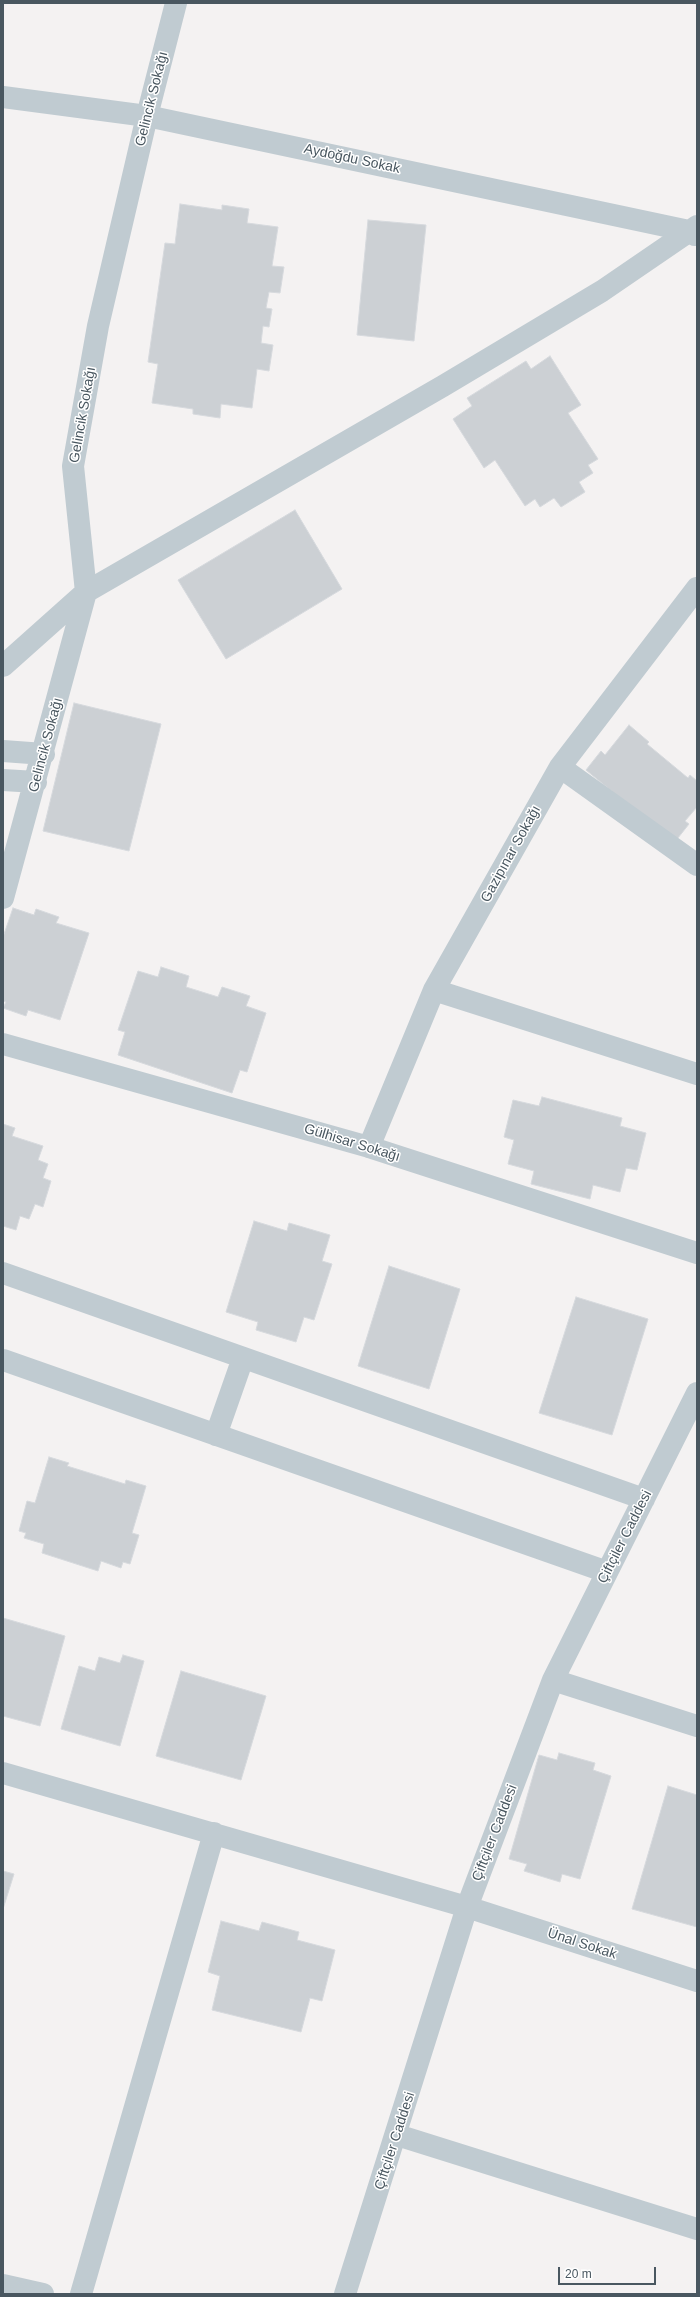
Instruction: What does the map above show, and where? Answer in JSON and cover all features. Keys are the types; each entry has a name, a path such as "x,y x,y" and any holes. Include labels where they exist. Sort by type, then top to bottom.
{"street":[{"name":"Gelincik Sokağı","path":"3,898 44,754 86,592 73,466 98,326 147,116 176,3"},
{"name":"Aydoğdu Sokak","path":"3,97 147,116 694,231"},
{"path":"3,666 86,592 449,382 602,291 694,231"},
{"name":"Gazipınar Sokağı","path":"369,1147 434,990 560,767 697,588"},
{"path":"3,751 44,754"},
{"path":"560,767 697,865"},
{"path":"3,780 36,782"},
{"path":"434,990 697,1074"},
{"name":"Gülhisar Sokağı","path":"3,1044 369,1147 697,1253"},
{"path":"3,1274 644,1499"},
{"path":"216,1435 243,1358"},
{"path":"3,1360 607,1572"},
{"name":"Çiftçiler Caddesi","path":"345,2294 397,2135 467,1907 553,1680 697,1393"},
{"path":"553,1680 697,1726"},
{"name":"Ünal Sokak","path":"3,1773 467,1907 697,1980"},
{"path":"81,2294 214,1833"},
{"path":"397,2135 697,2229"},
{"path":"3,2285 43,2294"}],"building":[{"path":"180,204 222,210 222,205 249,209 247,223 278,227 272,266 284,267 280,293 269,292 266,308 272,309 269,327 263,326 261,343 273,345 269,371 257,369 252,408 221,404 220,418 193,414 193,409 152,403 158,364 148,362 165,243 175,244"},
{"path":"368,220 426,225 414,341 357,335"},
{"path":"550,356 581,405 568,413 598,459 588,465 593,473 579,482 585,492 561,507 554,498 540,507 535,499 525,506 495,460 484,468 453,419 472,406 467,398 526,361 531,369"},
{"path":"295,510 342,589 226,659 178,580"},
{"path":"74,703 161,724 129,851 43,831"},
{"path":"629,725 649,742 647,744 688,778 690,775 697,781 697,807 685,821 689,824 674,843 586,770 601,751 605,755"},
{"path":"13,908 34,915 36,909 59,917 56,923 89,933 60,1020 28,1010 26,1016 3,1008 6,1002 3,1001 3,937"},
{"path":"161,967 189,976 186,987 218,997 222,987 250,996 246,1006 266,1013 247,1072 240,1070 232,1093 118,1055 125,1032 118,1030 138,971 158,977"},
{"path":"542,1097 622,1118 620,1126 646,1133 637,1170 626,1168 620,1192 593,1185 590,1199 531,1184 534,1171 508,1164 514,1140 504,1137 513,1100 539,1106"},
{"path":"3,1124 15,1128 12,1136 43,1146 38,1160 48,1164 43,1178 51,1181 43,1207 35,1204 29,1219 20,1216 16,1230 3,1226"},
{"path":"254,1221 287,1231 289,1223 330,1235 322,1261 332,1264 314,1320 304,1317 296,1342 256,1330 258,1322 226,1312"},
{"path":"389,1266 460,1289 429,1389 358,1366"},
{"path":"576,1297 648,1319 612,1435 539,1413"},
{"path":"49,1457 69,1463 67,1466 125,1484 126,1480 146,1486 132,1533 139,1535 130,1564 123,1562 121,1568 101,1561 98,1571 42,1553 44,1544 24,1538 26,1533 19,1531 27,1501 35,1503"},
{"path":"3,1618 65,1636 40,1726 3,1716"},
{"path":"123,1655 144,1661 120,1746 61,1729 79,1666 95,1671 99,1657 120,1663"},
{"path":"181,1671 266,1696 241,1780 156,1756"},
{"path":"559,1753 595,1763 593,1770 611,1776 580,1879 562,1874 560,1882 524,1871 527,1864 509,1859 539,1755 557,1760"},
{"path":"668,1786 697,1795 697,1927 632,1909"},
{"path":"3,1871 14,1874 3,1909"},
{"path":"221,1921 259,1931 262,1922 299,1932 297,1940 335,1950 322,2001 310,1998 301,2032 212,2010 220,1976 208,1972"}]}
